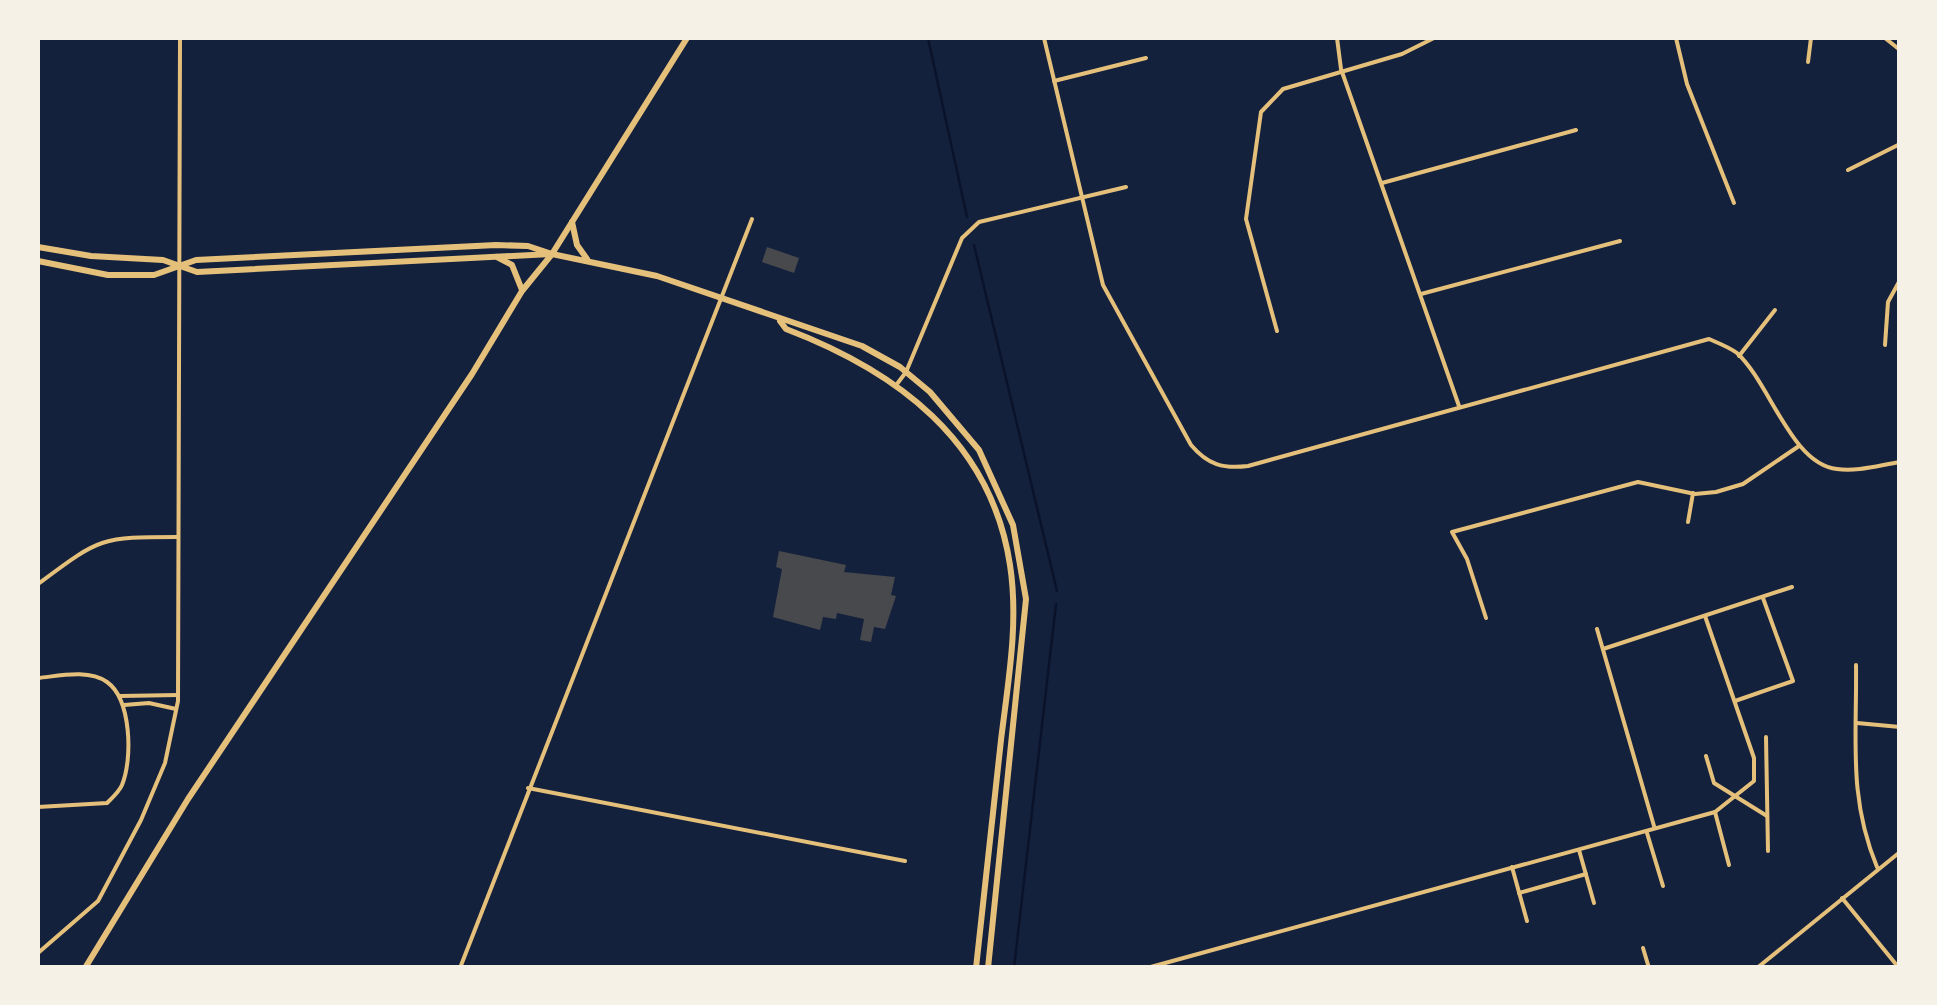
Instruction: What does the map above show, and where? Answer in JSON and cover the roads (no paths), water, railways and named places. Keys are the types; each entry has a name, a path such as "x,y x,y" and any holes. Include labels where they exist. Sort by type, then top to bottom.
{"main road":[{"path":"86,968 188,799 522,292 552,254 687,38"},
{"path":"572,222 577,245 588,260"},
{"path":"38,262 108,275 154,276 196,260 528,246 657,276 779,319 796,320 862,346 906,372 955,418 979,450 1003,498 1022,564 1025,635 988,968"},
{"path":"38,247 92,256 163,260 197,272 552,254"},
{"path":"296,254 296,266"},
{"path":"497,257 512,265 522,292"},
{"path":"779,319 786,329 842,352 897,384 928,408 970,461 988,493 1010,564 1012,644 976,968"}],"street":[{"path":"38,953 98,902 165,763 176,709 180,38"},
{"path":"1044,38 1103,285 1191,446 1204,460 1226,469 1248,466 1709,339 1738,356 1757,377 1800,446 1823,466 1840,470 1900,462"},
{"path":"1337,38 1342,70 1459,406"},
{"path":"1277,331 1246,219 1262,112 1282,88 1402,54 1434,38"},
{"path":"1676,38 1687,84 1734,203"},
{"path":"1808,62 1811,38"},
{"path":"1885,38 1900,50"},
{"path":"1054,81 1146,58"},
{"path":"1382,183 1576,130"},
{"path":"1848,170 1900,144"},
{"path":"897,384 906,372 962,238 979,222 1126,187"},
{"path":"460,968 752,219"},
{"path":"1421,294 1620,241"},
{"path":"1885,346 1888,302 1900,280"},
{"path":"1738,356 1775,310"},
{"path":"1486,618 1467,559 1452,532 1638,482 1693,493 1716,492 1743,484 1800,446"},
{"path":"1688,522 1693,493"},
{"path":"38,584 102,540 177,538"},
{"path":"1603,648 1792,588"},
{"path":"1735,701 1793,681 1763,597"},
{"path":"1147,968 1715,812 1754,781 1753,748 1705,616"},
{"path":"1597,629 1655,828"},
{"path":"1856,665 1855,798 1861,829 1877,867"},
{"path":"38,678 97,677 120,696 124,705 126,762 122,788 107,803 38,808"},
{"path":"120,696 178,696"},
{"path":"124,705 176,709"},
{"path":"1857,724 1900,727"},
{"path":"1766,736 1768,851"},
{"path":"1706,756 1714,783 1768,816"},
{"path":"528,788 905,861"},
{"path":"1715,812 1729,865"},
{"path":"1646,831 1663,886"},
{"path":"1579,849 1594,903"},
{"path":"1757,968 1900,852"},
{"path":"1512,867 1526,921"},
{"path":"1519,893 1586,874"},
{"path":"1842,898 1899,968"},
{"path":"1643,948 1649,968"},
{"path":"1764,962 1769,968"}],"waterway":[{"path":"928,38 967,217"},
{"path":"974,245 1057,591"},
{"path":"1014,968 1056,604"}]}
